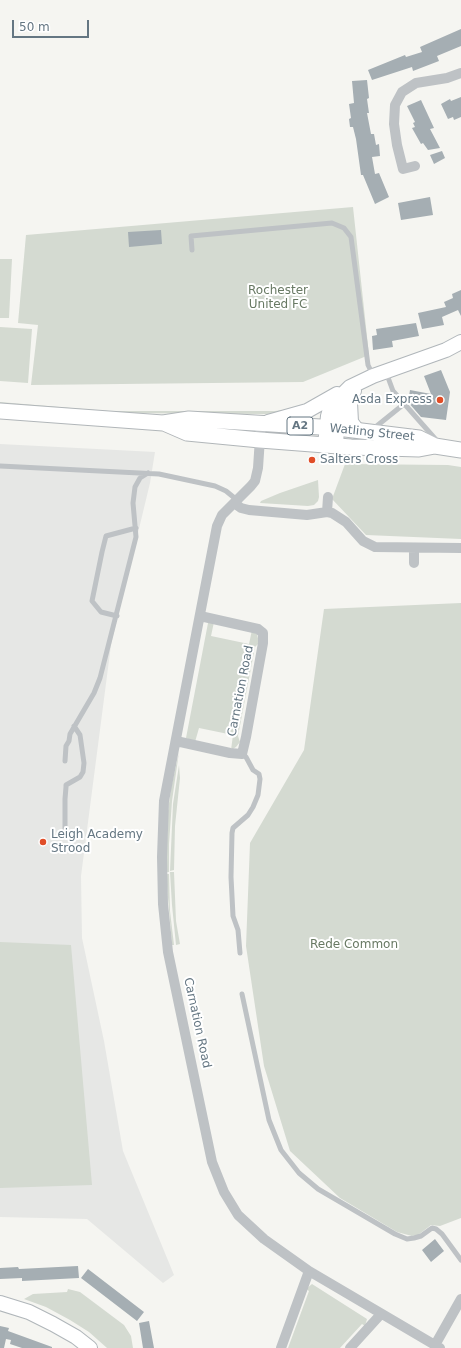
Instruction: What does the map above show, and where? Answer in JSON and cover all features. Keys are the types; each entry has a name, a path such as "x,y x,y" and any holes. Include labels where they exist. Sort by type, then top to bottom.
{"main road":[{"path":"262,423 307,411 365,381 446,350 461,342"},
{"path":"330,445 332,428 328,416 331,406 365,381"},
{"path":"357,430 351,422 350,402 365,381"},
{"name":"Watling Street","path":"0,411 163,423 189,419 332,428 420,438 438,446"},
{"name":"Watling Street","path":"163,423 187,433 260,440 419,449 438,446"},
{"name":"A2","path":"438,446 461,450"},
{"path":"0,1303 29,1312 76,1337 90,1348"}],"street":[{"path":"415,166 403,169 394,124 395,105 402,92 416,83 447,78 461,73"},
{"name":"Carnation Road","path":"262,423 258,468 255,481 222,515 218,523 164,801 162,857 163,904 168,952 212,1162 224,1192 238,1215 264,1239 308,1271 437,1346"},
{"path":"327,512 328,497"},
{"path":"236,501 241,508 249,510 303,514 332,513 342,518 363,541 379,547 461,548"},
{"path":"414,548 414,563"},
{"name":"Carnation Road","path":"176,741 244,755 263,643 263,633 258,629 200,616"},
{"path":"281,1348 308,1271"},
{"path":"437,1346 461,1299"},
{"path":"350,1348 381,1314"}],"lane":[{"path":"192,250 191,236 332,223 344,228 351,237 368,365 365,381 393,391 426,428 438,446"},
{"path":"372,432 374,428 404,404"},
{"path":"0,466 164,475 215,486 226,491 236,501"},
{"path":"65,761 66,745 69,741 70,734 98,684 117,616 136,537 132,503 135,487 140,478 148,473"},
{"path":"117,616 101,612 92,601 101,559 106,536 136,528"},
{"path":"65,836 66,785 80,777 83,772 84,762 80,735 74,726"},
{"path":"240,953 238,930 233,916 231,877 232,833 234,828 248,815 254,806 258,795 260,779 259,774 253,770 244,755"},
{"path":"242,994 269,1120 281,1150 299,1173 318,1189 395,1234 407,1239 421,1236 432,1228 436,1229 442,1234 461,1260"}],"shaded area":[{"name":"Leigh Academy Strood","path":"0,444 155,452 150,483 111,645 81,876 82,938 104,1041 123,1151 174,1275 163,1283 87,1219 0,1217"}],"green space":[{"name":"Rochester United FC","path":"353,207 369,355 303,382 31,385 38,325 18,323 26,235"},
{"path":"0,259 12,259 9,318 0,318"},
{"path":"0,327 32,329 28,383 0,381"},
{"path":"325,394 310,404 295,410 266,414 112,413 0,406 0,402 107,411 275,411 300,406"},
{"path":"345,464 448,465 461,467 461,539 366,535 332,499"},
{"path":"318,480 319,497 318,501 314,505 308,506 260,503 261,501 280,493"},
{"name":"Rede Common","path":"461,603 461,1218 440,1226 431,1225 418,1235 412,1236 397,1232 340,1198 290,1151 264,1066 246,946 250,843 304,750 324,609"},
{"path":"214,622 211,636 249,644 252,630 257,634 259,643 255,647 238,736 240,742 231,750 233,735 199,728 195,742 186,738 208,623"},
{"path":"179,752 172,801 169,872 166,872 168,811 171,788"},
{"path":"179,765 180,778 175,826 174,870 170,871 173,804"},
{"path":"170,872 174,872 176,921 180,944 176,945 172,905"},
{"path":"166,874 169,874 170,911 174,945 172,945"},
{"path":"0,942 71,945 92,1185 0,1188"},
{"path":"312,1284 367,1319 365,1326 362,1324 340,1348 288,1348 309,1291 306,1289"},
{"path":"68,1289 80,1292 124,1325 131,1336 133,1348 107,1348 89,1332 70,1320 46,1307 24,1299 33,1294 67,1292"}],"building":[{"path":"461,29 461,46 437,56 439,61 413,71 412,67 372,80 368,70 405,55 406,57 422,52 420,47"},
{"path":"367,80 369,113 367,113 371,134 374,134 376,145 379,144 380,156 372,157 375,174 379,173 389,197 375,204 363,175 361,175 356,139 353,127 350,127 349,119 351,118 349,104 354,103 352,81"},
{"path":"461,97 461,117 454,120 453,117 448,119 441,104 450,99 451,101"},
{"path":"421,100 434,128 430,129 440,148 428,150 423,143 421,144 412,128 415,127 413,123 415,122 407,106"},
{"path":"442,151 445,158 434,164 430,155"},
{"path":"430,197 433,215 401,220 398,203"},
{"path":"161,230 162,244 129,247 128,232"},
{"path":"461,290 461,316 458,310 442,317 444,325 422,329 418,313 446,307 444,302 453,298 452,294"},
{"path":"416,323 419,336 392,341 393,347 373,350 372,336 377,335 376,329"},
{"name":"Asda Express","path":"441,370 450,392 446,420 421,417 408,402 410,390 431,394 424,376"},
{"path":"435,1239 444,1251 431,1262 422,1250"},
{"path":"78,1266 79,1278 22,1281 22,1278 0,1279 0,1268 18,1267 19,1269"},
{"path":"88,1269 144,1312 137,1321 81,1278"},
{"path":"149,1321 154,1348 143,1348 139,1323"},
{"path":"0,1326 9,1328 8,1331 52,1348 22,1348 10,1344 11,1340 6,1339 4,1348 0,1348"}],"place":[{"name":"Asda Express","path":"440,400"},
{"name":"Salters Cross","path":"312,460"},
{"name":"Leigh Academy Strood","path":"43,842"}]}
